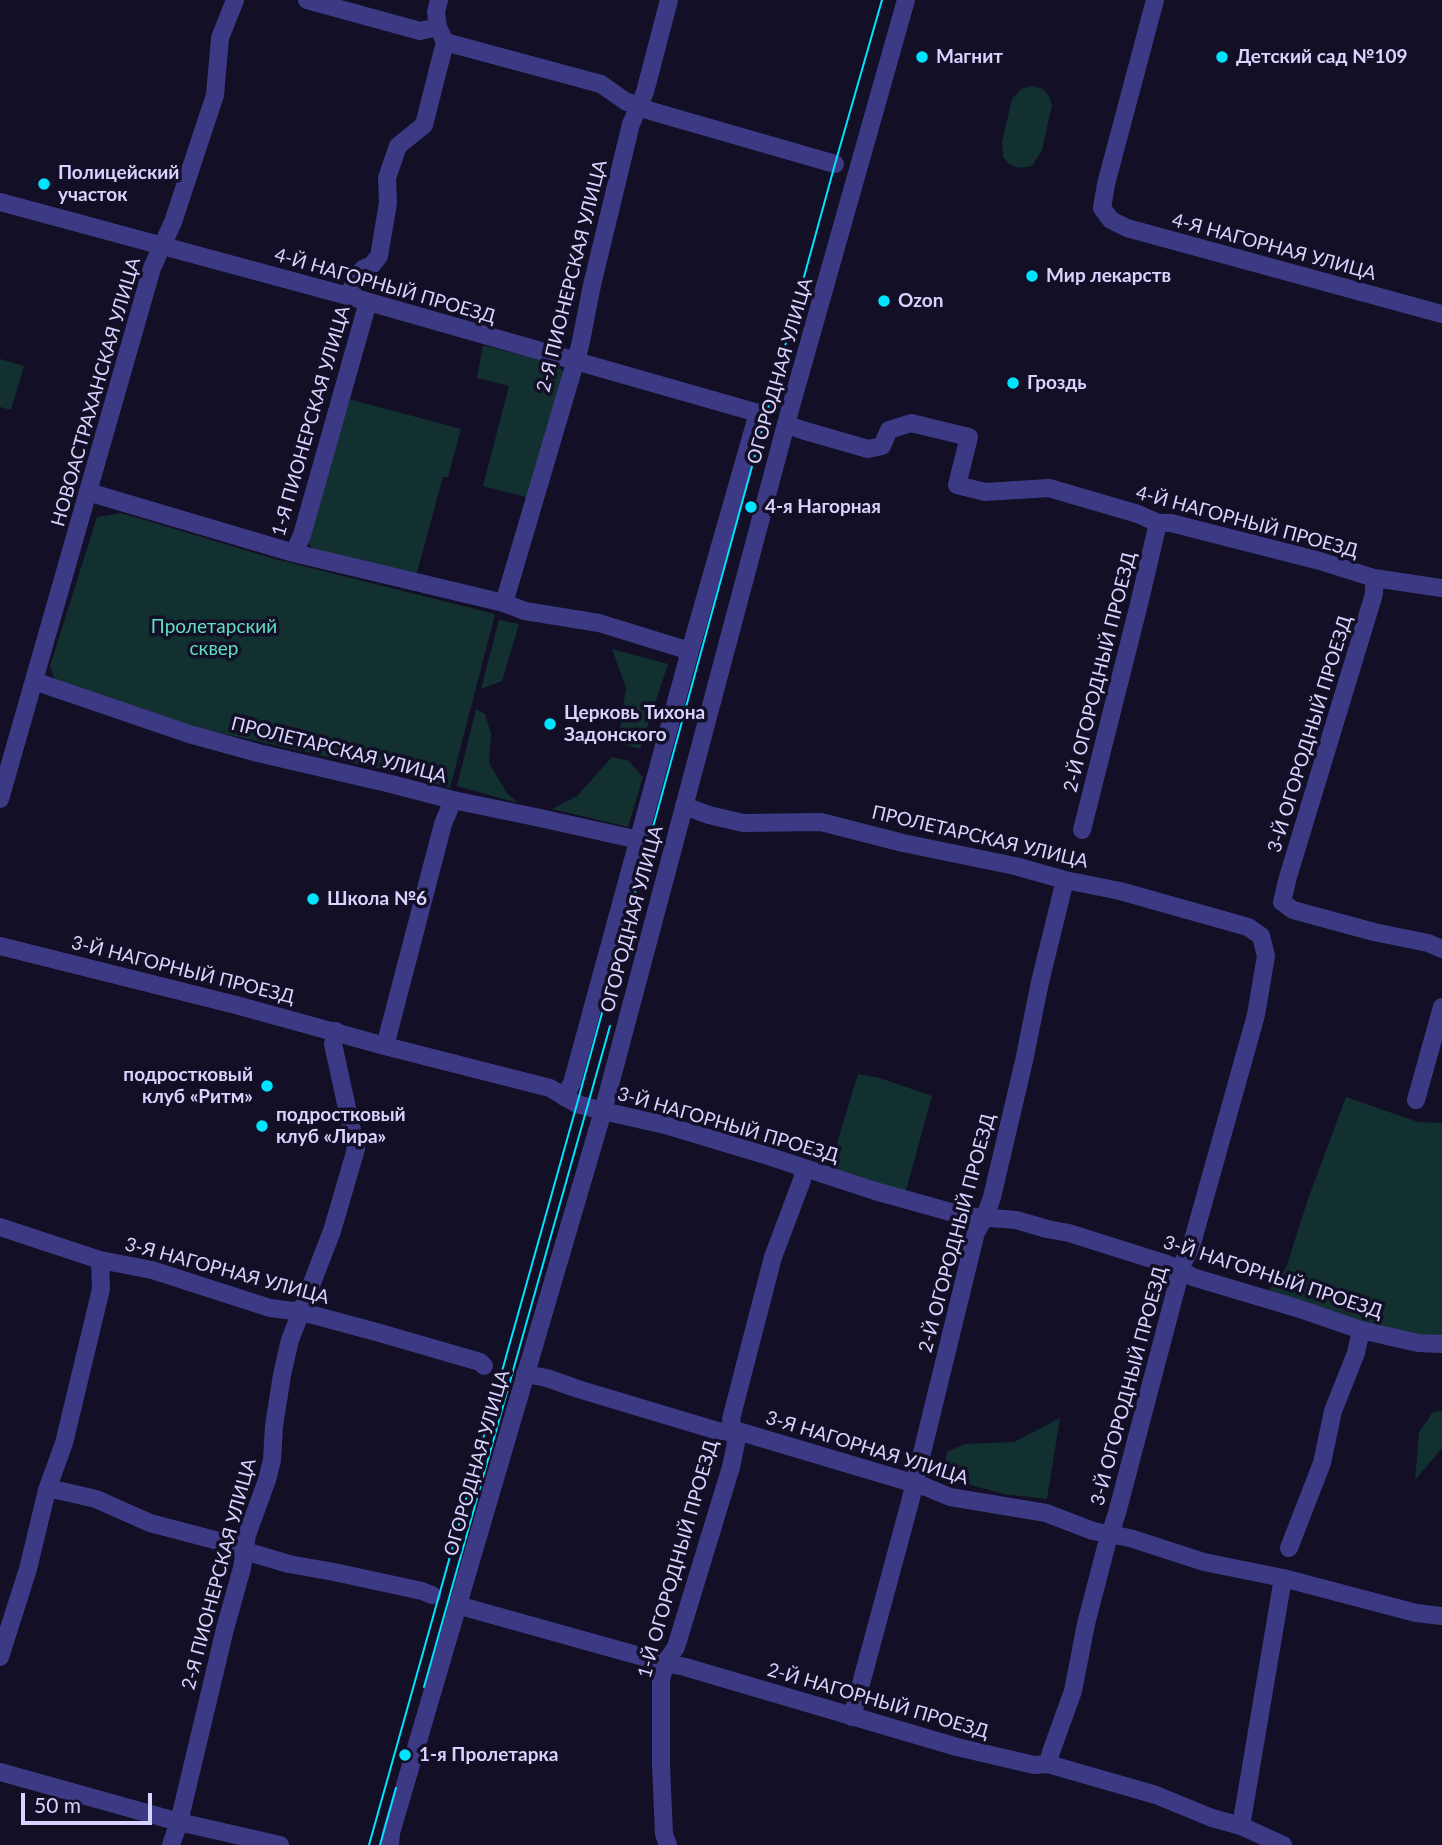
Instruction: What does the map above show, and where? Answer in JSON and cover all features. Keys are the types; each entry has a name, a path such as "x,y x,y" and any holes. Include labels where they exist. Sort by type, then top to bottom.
{"street":[{"name":"НОВОАСТРАХАНСКАЯ УЛИЦА","path":"0,799 152,268 173,222 215,95 220,38 235,0"},
{"path":"307,0 420,31 442,34 601,84 625,101 651,111 835,164"},
{"name":"1-Я ПИОНЕРСКАЯ УЛИЦА","path":"348,296 358,275 379,256 388,203 387,178 398,146 424,125 442,34 436,12 439,0"},
{"name":"2-Я ПИОНЕРСКАЯ УЛИЦА","path":"504,603 580,346 631,124 645,92 669,0"},
{"name":"ОГОРОДНАЯ УЛИЦА","path":"390,1845 391,1833 457,1605 603,1111 786,424 906,0"},
{"name":"4-Я НАГОРНАЯ УЛИЦА","path":"1155,0 1106,184 1102,208 1111,220 1126,228 1442,314"},
{"name":"4-Й НАГОРНЫЙ ПРОЕЗД","path":"0,202 348,296 758,413 690,651"},
{"name":"1-Я ПИОНЕРСКАЯ УЛИЦА","path":"294,553 302,535 368,302"},
{"name":"4-Й НАГОРНЫЙ ПРОЕЗД","path":"786,424 869,449 882,446 889,430 911,423 969,437 957,485 985,492 1049,488 1138,514 1158,523 1171,523 1374,578 1442,588"},
{"path":"88,492 294,553 504,603 525,611 599,622 690,651 572,1083 564,1097"},
{"name":"2-Й ОГОРОДНЫЙ ПРОЕЗД","path":"1082,830 1158,523"},
{"name":"3-Й ОГОРОДНЫЙ ПРОЕЗД","path":"1374,578 1374,594 1282,902 1293,910 1442,949"},
{"name":"ПРОЛЕТАРСКАЯ УЛИЦА","path":"34,681 189,734 258,753 453,800 639,840"},
{"path":"385,1046 443,824 453,800"},
{"name":"ПРОЛЕТАРСКАЯ УЛИЦА","path":"684,806 743,823 821,822 1120,891 1248,927 1261,936"},
{"name":"2-Й ОГОРОДНЫЙ ПРОЕЗД","path":"852,1717 914,1484 976,1232 992,1197 1065,880"},
{"name":"3-Й ОГОРОДНЫЙ ПРОЕЗД","path":"1048,1764 1073,1691 1086,1625 1179,1270 1191,1247 1256,1015 1266,956 1261,936"},
{"name":"3-Й НАГОРНЫЙ ПРОЕЗД","path":"0,946 550,1088 577,1104 665,1125 965,1216 1016,1220 1047,1230 1069,1233 1167,1264 1193,1277 1297,1308 1360,1331 1418,1343 1442,1344"},
{"path":"1416,1100 1442,1007"},
{"name":"2-Я ПИОНЕРСКАЯ УЛИЦА","path":"171,1845 179,1822 247,1535 272,1460 274,1426 290,1340 332,1231 356,1149 333,1044 336,1031"},
{"name":"1-Й ОГОРОДНЫЙ ПРОЕЗД","path":"668,1845 664,1834 661,1765 661,1680 665,1664 676,1647 731,1467 736,1443 731,1419 773,1256 804,1169"},
{"name":"3-Я НАГОРНАЯ УЛИЦА","path":"0,1227 100,1260 152,1270 270,1308 302,1312 480,1362 484,1366"},
{"path":"0,1657 28,1569 47,1490 64,1443 101,1289 100,1260"},
{"path":"1289,1548 1322,1463 1334,1411 1356,1353 1360,1331"},
{"name":"3-Я НАГОРНАЯ УЛИЦА","path":"525,1374 547,1378 718,1431 741,1432 926,1487 950,1497 1046,1513 1093,1531 1130,1538 1204,1562 1283,1578 1416,1613 1442,1616"},
{"path":"47,1490 96,1499 150,1523 230,1544 289,1564 359,1577 432,1595"},
{"path":"1241,1826 1283,1578"},
{"name":"2-Й НАГОРНЫЙ ПРОЕЗД","path":"457,1605 665,1664 685,1667 970,1750 1034,1765 1048,1764 1156,1795 1212,1818 1241,1826 1283,1845"},
{"path":"0,1772 179,1822 280,1845"}],"green space":[{"path":"1032,86 1043,89 1052,105 1042,150 1032,166 1019,168 1009,164 1003,157 1002,142 1012,99 1021,89"},
{"path":"483,345 558,365 565,375 529,498 483,486 509,386 477,378"},
{"path":"0,359 24,366 11,410 0,407"},
{"path":"349,399 461,429 448,477 443,477 416,576 312,548 308,542"},
{"name":"Пролетарский сквер","path":"121,513 275,559 495,614 450,788 391,771 189,726 55,681 50,666 97,517"},
{"path":"499,620 519,624 502,681 481,689"},
{"path":"612,649 668,664 640,749 623,744 619,736 626,688"},
{"path":"476,709 485,714 491,734 489,763 507,793 518,803 457,786"},
{"path":"612,757 629,761 643,777 628,827 552,809 577,796"},
{"path":"858,1074 880,1078 932,1096 905,1194 829,1170"},
{"path":"1346,1097 1418,1122 1442,1123 1442,1338 1420,1338 1361,1323 1268,1291 1286,1268"},
{"path":"1442,1411 1442,1448 1415,1480 1419,1432 1433,1412"},
{"path":"1060,1418 1047,1499 1004,1494 942,1477 947,1452 965,1444 1014,1442"}],"tram line":[{"path":"369,1845 882,0"},
{"path":"424,1687 610,1026"},
{"path":"380,1845 396,1788"}],"place":[{"name":"Магнит","path":"922,57"},
{"name":"Детский сад №109","path":"1222,57"},
{"name":"Полицейский участок","path":"44,184"},
{"name":"Мир лекарств","path":"1032,276"},
{"name":"Ozon","path":"884,301"},
{"name":"Гроздь","path":"1013,383"},
{"name":"4-я Нагорная","path":"751,507"},
{"name":"Церковь Тихона Задонского","path":"550,724"},
{"name":"Школа №6","path":"313,899"},
{"name":"подростковый клуб «Ритм»","path":"267,1086"},
{"name":"подростковый клуб «Лира»","path":"262,1126"},
{"name":"1-я Пролетарка","path":"405,1755"}]}
